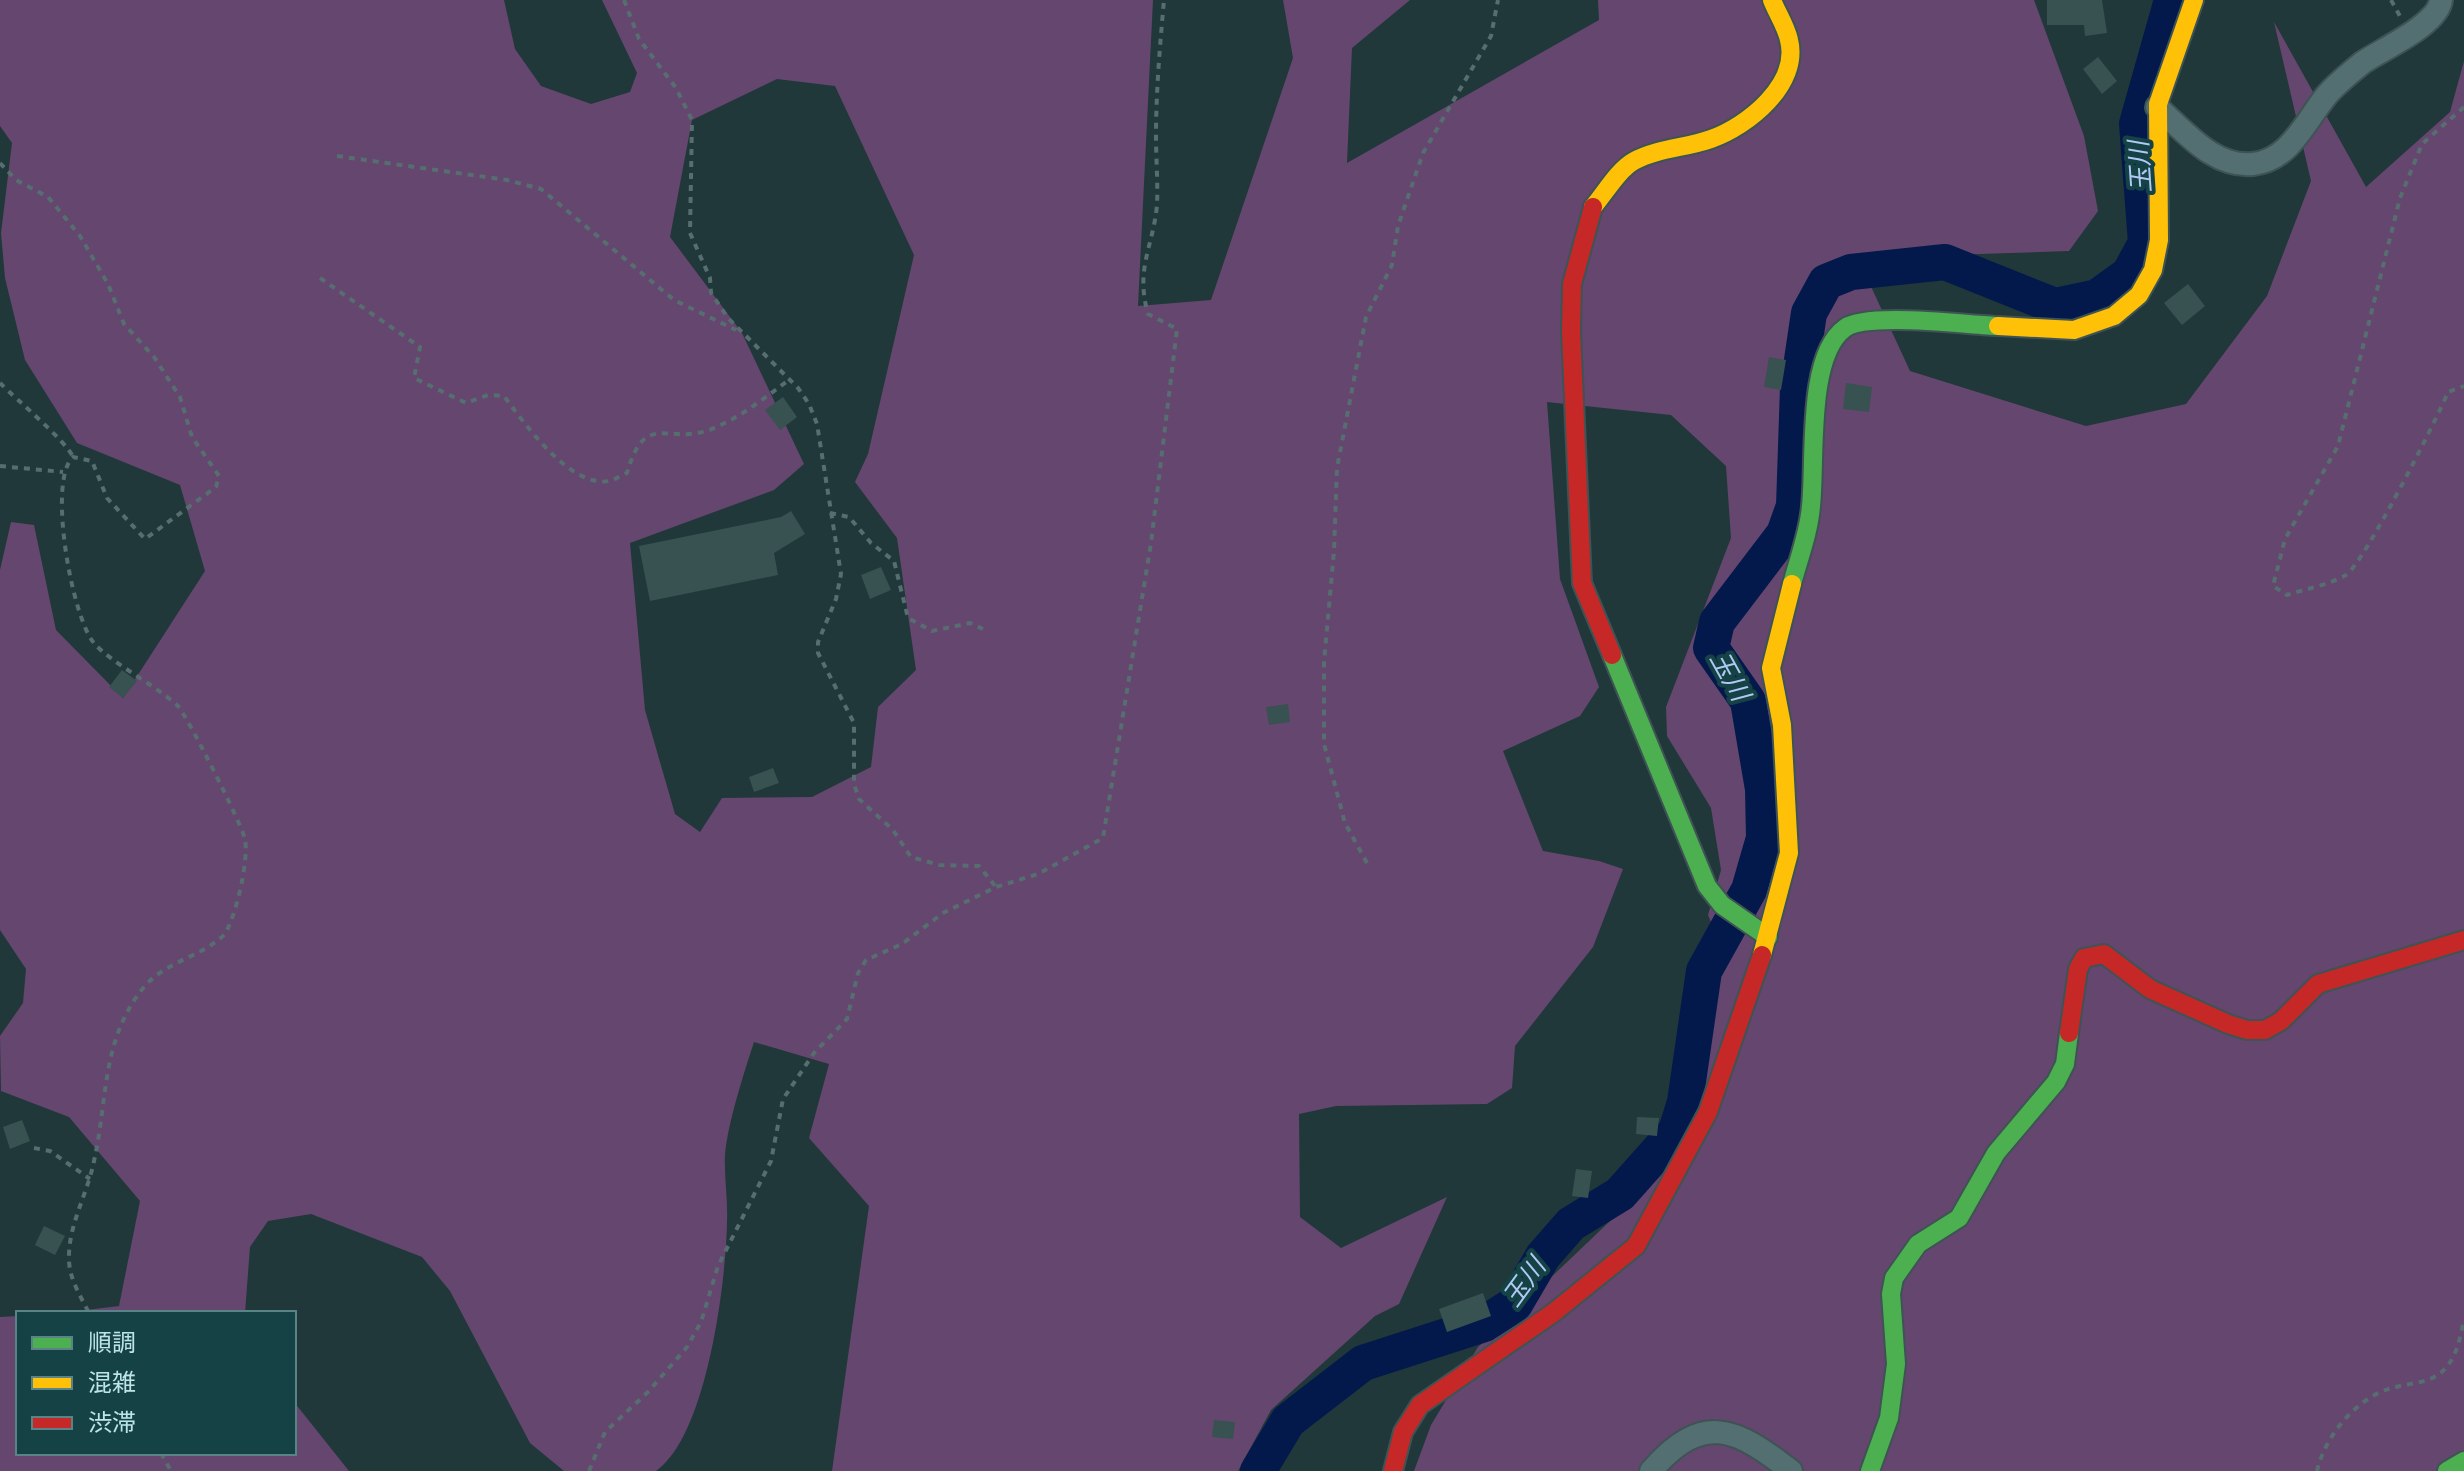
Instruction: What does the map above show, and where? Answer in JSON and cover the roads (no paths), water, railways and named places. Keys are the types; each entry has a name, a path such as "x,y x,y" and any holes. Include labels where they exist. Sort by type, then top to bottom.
{"street":[{"path":"1768,937 1722,905 1707,886 1677,822 1582,583 1571,332 1572,284 1591,209 1630,163 1649,154 1713,139 1759,111 1779,88 1786,71 1790,42 1772,0"},
{"path":"1393,1471 1403,1432 1420,1405 1553,1313 1643,1238 1708,1112 1743,1019 1789,853 1782,725 1771,668 1811,509 1815,405 1826,354 1845,328 1874,320 2074,330 2094,326 2128,308 2148,283 2158,254 2162,223 2157,107 2161,87 2194,0"},
{"path":"2157,107 2214,157 2237,164 2272,160 2289,146 2328,94 2364,62 2431,18 2441,0"},
{"path":"1870,1471 1891,1404 1896,1364 1891,1294 1894,1278 1918,1244 1959,1218 1996,1153 2056,1082 2065,1064 2078,969 2084,958 2104,954 2150,989 2228,1024 2247,1030 2265,1030 2281,1021 2318,984 2464,940"},
{"path":"1651,1471 1670,1449 1689,1436 1721,1431 1757,1444 1791,1471"},
{"path":"2447,1471 2464,1461"}],"waterway":[{"name":"玉川","path":"1258,1471 1288,1421 1363,1363 1484,1324 1515,1304 1543,1256 1571,1224 1620,1194 1676,1131 1685,1102 1704,971 1749,890 1764,838 1763,789 1748,701 1711,648 1717,622 1784,534 1794,506 1798,387 1809,313 1826,282 1851,272 1945,262 2055,306 2097,297 2129,274 2146,243 2137,124 2172,0"}]}
